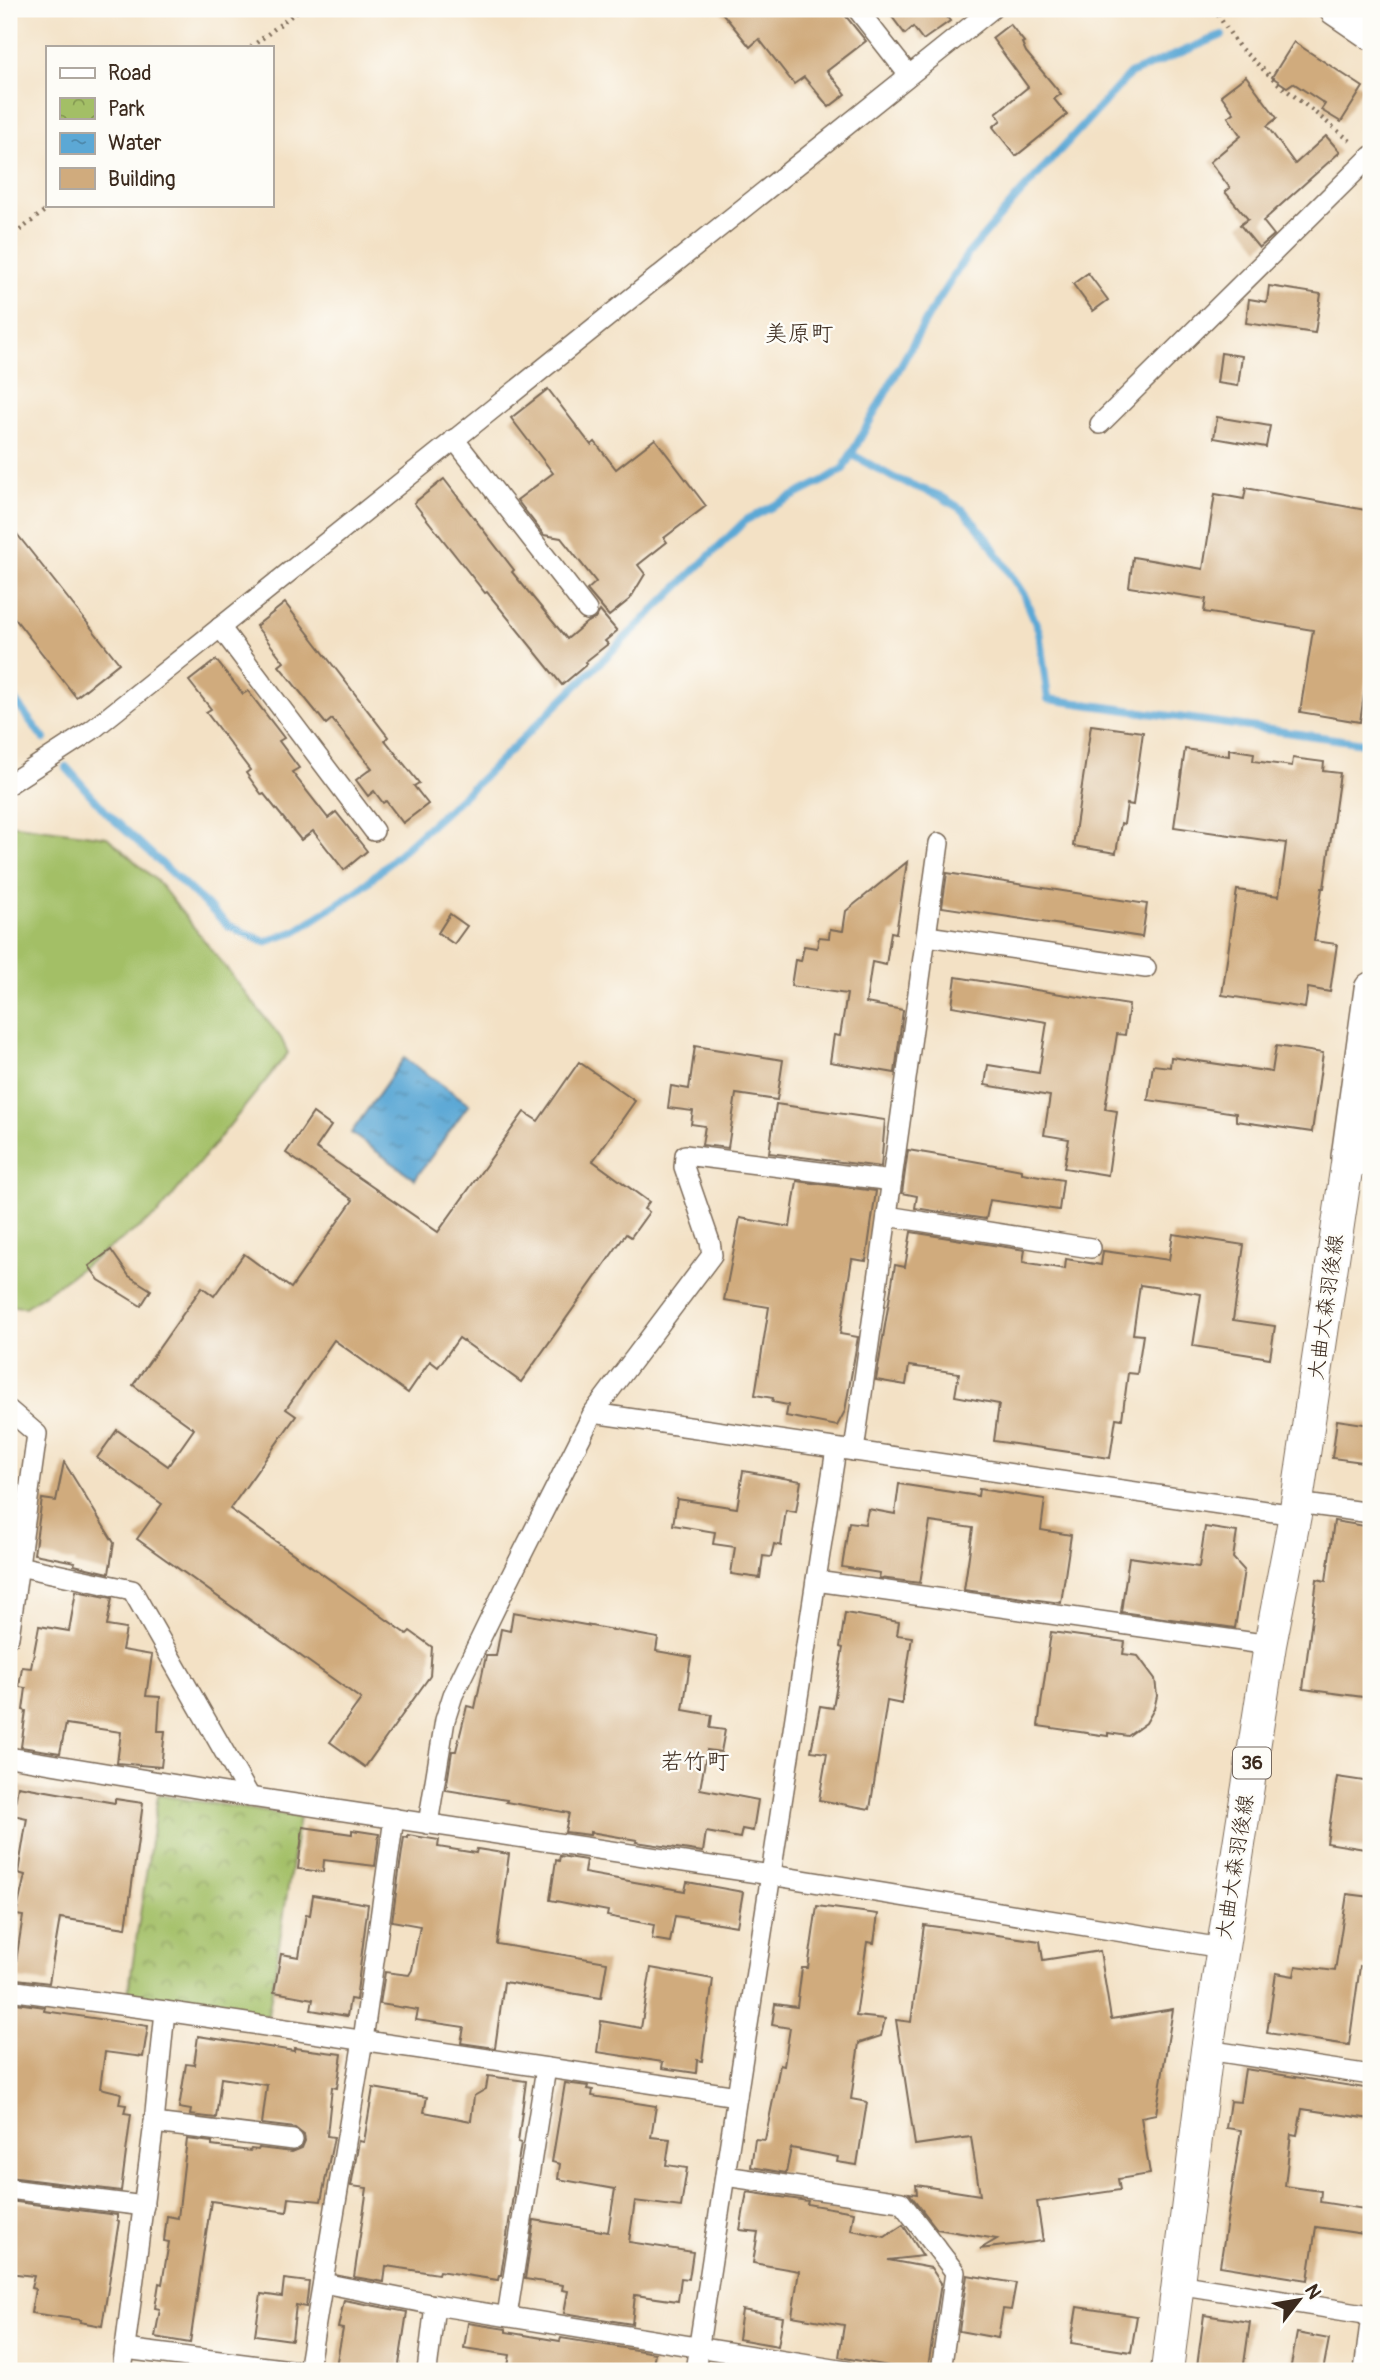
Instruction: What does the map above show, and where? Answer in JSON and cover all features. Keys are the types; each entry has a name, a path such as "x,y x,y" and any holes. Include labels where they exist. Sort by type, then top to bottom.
{"highway":[{"path":"1336,9 1371,33"},
{"path":"1360,1159 1371,989"}],"main road":[{"name":"大曲大森羽後線","path":"1167,2371 1207,2050 1270,1645 1360,1159"}],"street":[{"path":"857,9 908,74"},
{"path":"9,784 92,730 992,9"},
{"path":"1100,424 1370,156"},
{"path":"454,439 587,610"},
{"path":"220,627 374,831"},
{"path":"695,2371 816,1581 845,1450 887,1216 939,843"},
{"path":"927,936 1146,968"},
{"path":"428,1824 445,1720 453,1695 593,1413 712,1255 684,1167 685,1155 892,1181"},
{"path":"887,1216 1091,1248"},
{"path":"9,1410 37,1434 14,1565 9,1637"},
{"path":"593,1413 845,1450 1296,1509 1371,1513"},
{"path":"14,1565 132,1590 250,1797"},
{"path":"816,1581 1270,1645"},
{"path":"9,1758 771,1875 1222,1948"},
{"path":"308,2371 363,2040 394,1818"},
{"path":"9,1990 737,2096"},
{"path":"122,2371 154,2123 165,2011"},
{"path":"1207,2050 1371,2076"},
{"path":"507,2316 546,2068"},
{"path":"154,2123 293,2140"},
{"path":"725,2176 901,2202 955,2272 941,2371"},
{"path":"9,2189 144,2206"},
{"path":"323,2283 435,2305 846,2371"},
{"path":"1177,2284 1371,2315 1364,2371"},
{"path":"427,2371 435,2305"},
{"path":"125,2349 299,2371"}],"path":[{"path":"252,46 300,9"},
{"path":"1214,9 1239,47 1262,69 1370,156"},
{"path":"9,239 51,206"}],"green space":[{"path":"9,824 107,837 158,882 281,1038 288,1053 158,1214 26,1307 9,1306"},
{"path":"158,1795 299,1817 268,2016 128,1994"}],"water":[{"path":"404,1058 469,1104 415,1179 351,1133"}],"building":[{"path":"719,9 840,9 866,41 827,71 846,94 829,107 804,77 794,84 759,39 750,47"},
{"path":"886,9 941,9 950,21 923,40 913,27 905,34"},
{"path":"1010,24 1024,42 1022,43 1026,52 1061,94 1054,99 1067,115 1016,156 993,127 1001,120 996,113 1028,87 992,38"},
{"path":"1294,42 1363,87 1341,122 1321,110 1325,104 1293,83 1287,87 1272,77"},
{"path":"1246,76 1277,118 1267,126 1295,164 1326,136 1340,152 1263,221 1274,235 1259,248 1240,225 1248,219 1225,192 1230,188 1210,162 1241,136 1228,117 1234,113 1221,95"},
{"path":"1088,273 1108,300 1093,311 1073,284"},
{"path":"1269,286 1321,294 1315,333 1246,323 1249,299 1267,302"},
{"path":"1221,353 1242,356 1238,386 1217,383"},
{"path":"548,389 591,445 595,442 616,469 655,439 706,506 664,538 667,542 638,565 645,574 630,599 609,616 587,590 596,582 561,538 544,535 517,500 553,473 511,418"},
{"path":"1217,417 1270,426 1266,447 1214,438"},
{"path":"444,479 514,570 512,572 567,639 587,622 595,619 600,611 617,631 605,641 608,644 562,685 414,503"},
{"path":"1246,488 1371,511 1371,648 1360,722 1300,712 1313,630 1204,612 1206,599 1129,587 1133,557 1203,569 1215,494 1244,499"},
{"path":"9,524 119,663 76,697 9,611"},
{"path":"285,603 388,737 385,740 419,783 414,786 428,804 403,823 386,801 383,803 374,791 368,796 356,780 372,768 332,719 326,724 279,666 284,662 256,626"},
{"path":"216,660 243,694 248,691 284,738 279,741 299,768 292,772 328,818 336,812 367,851 344,870 313,831 301,840 264,794 262,795 246,773 250,770 206,712 211,709 189,681"},
{"path":"1091,725 1143,732 1133,805 1127,804 1116,853 1073,846"},
{"path":"1185,749 1229,756 1229,749 1254,753 1253,761 1292,766 1293,758 1324,762 1323,771 1340,773 1314,941 1337,944 1330,992 1308,988 1305,1008 1222,995 1237,890 1279,896 1286,843 1174,827"},
{"path":"907,862 896,933 891,932 886,965 872,962 866,1003 903,1010 895,1073 830,1062 834,1035 840,1036 847,994 791,986 795,960 801,961 804,946 817,948 819,937 829,938 830,929 843,931 846,911"},
{"path":"947,873 1147,904 1142,937 942,907"},
{"path":"450,914 467,926 454,944 438,933"},
{"path":"956,977 1129,1005 1125,1035 1117,1034 1105,1109 1117,1111 1108,1175 1064,1168 1069,1139 1044,1135 1050,1096 985,1085 988,1065 1039,1073 1047,1022 952,1006"},
{"path":"695,1046 783,1060 777,1100 736,1094 728,1148 702,1145 705,1126 691,1124 693,1111 668,1108 671,1086 689,1089"},
{"path":"1276,1046 1323,1053 1312,1132 1236,1121 1236,1113 1148,1100 1153,1065 1170,1067 1171,1057 1272,1072"},
{"path":"579,1062 635,1101 593,1161 649,1202 644,1209 649,1212 631,1237 626,1234 521,1382 459,1338 438,1367 430,1361 408,1393 334,1340 286,1409 296,1416 230,1509 407,1634 410,1631 432,1647 430,1676 365,1767 330,1742 361,1699 137,1539 162,1504 97,1458 117,1430 168,1466 194,1429 133,1385 202,1287 214,1296 244,1254 291,1288 353,1200 286,1153 313,1113 331,1126 316,1148 438,1232 524,1112 538,1121"},
{"path":"776,1104 885,1120 881,1167 769,1153"},
{"path":"908,1150 1063,1180 1059,1210 990,1200 986,1219 915,1208 917,1196 902,1193"},
{"path":"797,1181 876,1191 866,1261 852,1259 840,1334 858,1337 845,1411 837,1426 786,1416 788,1405 772,1402 773,1398 755,1395 769,1307 724,1300 740,1218 790,1227"},
{"path":"911,1232 1025,1250 1023,1262 1065,1269 1066,1259 1101,1265 1103,1251 1169,1260 1173,1234 1244,1245 1233,1320 1275,1326 1270,1358 1193,1346 1201,1294 1140,1285 1133,1334 1143,1335 1137,1374 1128,1373 1122,1419 1116,1418 1110,1458 994,1441 999,1404 955,1396 959,1373 909,1366 906,1385 876,1380 895,1265 905,1267"},
{"path":"111,1250 129,1276 151,1290 141,1306 99,1280 89,1266"},
{"path":"1337,1420 1371,1425 1371,1463 1332,1458"},
{"path":"64,1462 114,1543 109,1573 74,1565 75,1562 34,1554 42,1499 56,1501"},
{"path":"743,1471 801,1481 796,1512 786,1510 781,1546 774,1544 771,1557 763,1556 760,1578 731,1574 735,1547 713,1544 715,1532 673,1525 677,1499 737,1508"},
{"path":"899,1484 978,1496 979,1489 1045,1499 1041,1530 1071,1535 1061,1603 964,1590 973,1528 930,1522 920,1583 879,1578 880,1573 842,1567 849,1522 865,1524 868,1509 895,1514"},
{"path":"1334,1521 1371,1527 1371,1698 1303,1689 1317,1579 1326,1581"},
{"path":"1205,1527 1237,1532 1233,1558 1244,1570 1235,1628 1121,1612 1129,1557 1199,1567"},
{"path":"76,1591 112,1598 107,1626 126,1629 122,1650 152,1655 146,1696 160,1697 158,1731 165,1731 161,1767 117,1763 121,1732 66,1724 60,1753 21,1747 26,1711 23,1710 26,1688 19,1687 22,1667 31,1668 39,1626 69,1631"},
{"path":"513,1612 658,1638 656,1651 691,1657 683,1710 712,1715 710,1728 725,1730 721,1752 707,1750 700,1789 758,1800 753,1831 742,1829 740,1838 706,1832 703,1852 590,1832 590,1835 565,1832 569,1813 446,1790 452,1751 456,1751 467,1706 475,1708 486,1656 496,1656 501,1629 510,1631"},
{"path":"845,1613 899,1622 897,1635 912,1637 902,1704 887,1701 870,1809 819,1800 827,1753 811,1751 820,1706 833,1708 843,1648 840,1647"},
{"path":"1051,1632 1125,1642 1123,1654 1138,1656 1155,1679 1157,1696 1154,1709 1146,1723 1128,1736 1108,1733 1108,1736 1038,1726"},
{"path":"1337,1777 1371,1782 1371,1850 1327,1843"},
{"path":"18,1786 115,1803 115,1799 143,1803 126,1928 60,1918 49,1983 9,1978 9,1973 14,1974 23,1916 16,1915 25,1875 18,1873 27,1818 13,1815"},
{"path":"303,1827 352,1834 352,1830 379,1834 375,1866 324,1860 323,1872 298,1869"},
{"path":"408,1835 439,1840 438,1847 476,1853 477,1849 509,1854 497,1944 607,1962 601,1998 504,1982 495,2048 461,2043 464,2027 416,2020 418,2010 380,2004 385,1972 409,1975 412,1970 420,1926 392,1921 404,1837 408,1838"},
{"path":"560,1856 586,1860 584,1873 685,1891 687,1882 743,1892 737,1926 675,1916 670,1942 652,1939 654,1925 607,1916 608,1911 550,1900 556,1860 559,1861"},
{"path":"1347,1894 1371,1897 1371,1968 1360,1966 1349,2045 1267,2033 1276,1973 1294,1976 1296,1966 1335,1971"},
{"path":"313,1895 368,1904 356,2000 350,1999 347,2016 311,2010 313,1999 274,1992 281,1954 299,1957 306,1914 310,1915"},
{"path":"817,1906 878,1914 874,1943 867,1942 856,2016 885,2019 881,2036 859,2043 851,2099 867,2102 857,2165 837,2162 838,2157 791,2148 786,2173 751,2167 755,2139 765,2140 780,2065 784,2066 790,2028 772,2025 775,2004 797,2007 802,1968 808,1968"},
{"path":"924,1925 1040,1941 1043,1960 1100,1951 1111,2019 1173,2009 1156,2114 1141,2117 1150,2174 1118,2179 1120,2190 1037,2202 1043,2241 980,2249 997,2239 937,2229 909,2193 917,2194 916,2185 980,2195 971,2137 915,2145 896,2020 911,2022"},
{"path":"651,1968 713,1979 702,2061 697,2060 696,2073 662,2068 663,2062 597,2052 601,2021 641,2028"},
{"path":"9,2002 45,2007 44,2011 148,2026 143,2057 105,2052 100,2088 121,2093 119,2104 126,2105 124,2113 131,2114 121,2191 9,2177"},
{"path":"198,2036 294,2051 294,2048 342,2054 337,2088 332,2087 327,2136 334,2137 321,2201 289,2198 287,2212 211,2201 190,2343 155,2337 160,2309 155,2308 169,2242 164,2241 167,2216 178,2218 187,2139 212,2142 212,2146 250,2151 259,2148 292,2152 302,2148 305,2141 304,2135 295,2128 262,2124 267,2085 221,2078 216,2118 190,2115 191,2110 179,2108 186,2064 194,2065"},
{"path":"1245,2069 1371,2089 1371,2119 1302,2109 1297,2135 1291,2134 1285,2186 1321,2191 1320,2202 1371,2210 1371,2235 1316,2227 1308,2280 1220,2266 1241,2130 1226,2128 1230,2101 1240,2102"},
{"path":"488,2076 526,2081 518,2142 521,2143 501,2275 498,2280 386,2266 384,2282 354,2277 367,2188 351,2186 359,2141 364,2142 373,2088 427,2097 424,2112 471,2121 474,2096 486,2089"},
{"path":"565,2083 588,2086 587,2089 593,2090 592,2096 656,2106 651,2137 670,2139 666,2165 687,2168 681,2207 635,2201 629,2242 693,2252 689,2279 681,2278 678,2301 635,2295 632,2324 564,2313 568,2291 562,2290 563,2285 525,2279 534,2220 608,2232 615,2189 558,2179 560,2164 552,2162"},
{"path":"747,2192 808,2201 807,2204 854,2212 851,2230 885,2237 903,2225 923,2256 888,2260 931,2268 941,2283 928,2367 916,2371 839,2357 844,2325 792,2316 799,2271 753,2263 758,2232 740,2230"},
{"path":"9,2201 117,2215 119,2221 102,2326 80,2322 81,2320 31,2313 34,2276 9,2273"},
{"path":"967,2275 1016,2283 1011,2310 1003,2309 998,2338 959,2331"},
{"path":"284,2279 309,2282 306,2307 296,2305 292,2340 255,2335 261,2294 282,2297"},
{"path":"344,2300 407,2312 398,2371 335,2371 343,2329 338,2328"},
{"path":"1077,2307 1137,2316 1131,2352 1071,2343"},
{"path":"742,2310 783,2317 778,2346 738,2339"},
{"path":"1204,2315 1250,2322 1243,2371 1197,2366"},
{"path":"468,2323 560,2341 561,2338 655,2353 652,2371 507,2371 510,2355 464,2348"},
{"path":"1297,2333 1329,2339 1323,2371 1290,2371"}],"waterway":[{"path":"66,767 107,813 229,926 265,942 296,931 360,889 477,783 746,520 843,469 930,313 967,255 1018,196 1130,74 1222,35"},
{"path":"851,454 894,478 940,496 963,510 986,537 1025,597 1039,631 1048,699 1371,744"},
{"path":"9,693 44,739"}],"district":[{"name":"美原町","path":"799,333"},
{"name":"若竹町","path":"695,1761"}]}
